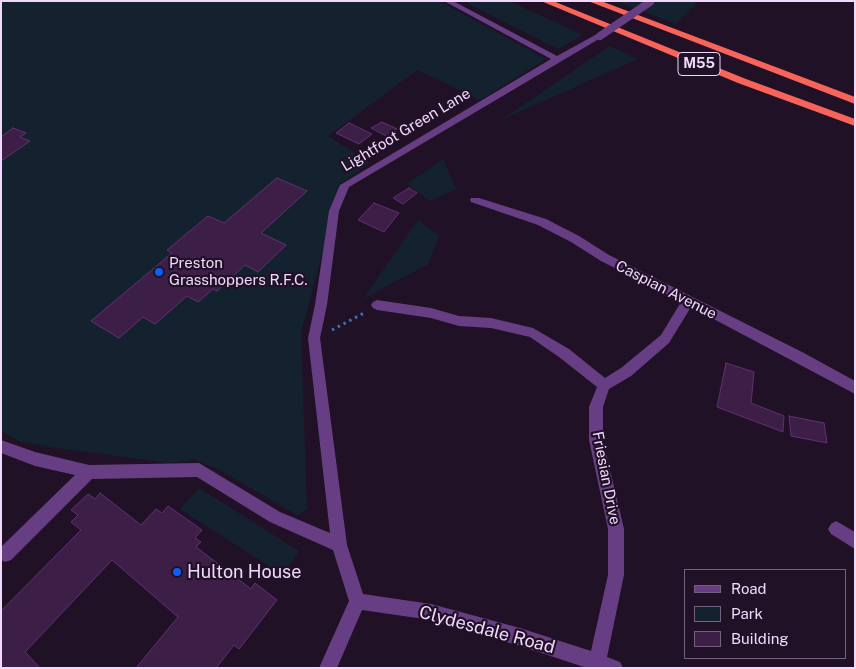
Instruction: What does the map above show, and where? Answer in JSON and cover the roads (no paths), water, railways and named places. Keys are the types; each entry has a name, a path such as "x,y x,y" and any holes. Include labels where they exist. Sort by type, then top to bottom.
{"highway":[{"name":"M55","path":"545,1 742,81 855,123"},
{"name":"M55","path":"592,1 855,101"}],"street":[{"path":"447,1 557,59"},
{"name":"Lightfoot Green Lane","path":"357,601 339,545 314,338 321,305 334,211 345,185 557,59 600,36 651,2"},
{"name":"Caspian Avenue","path":"475,200 542,222 575,239 605,258 855,388"},
{"path":"377,305 431,313 459,321 492,323 533,333 564,353 604,385 626,372 665,339 688,301"},
{"name":"Friesian Drive","path":"597,662 616,575 616,529 596,440 596,407 604,385"},
{"path":"1,446 35,459 90,472 199,470 275,517 339,545"},
{"path":"5,554 90,472"},
{"path":"836,529 855,541"},
{"path":"328,668 357,601"},
{"name":"Clydesdale Road","path":"357,601 431,612 520,637 614,668"}],"place":[{"name":"Preston Grasshoppers R.F.C.","path":"159,272"},
{"name":"Hulton House","path":"177,572"}]}
